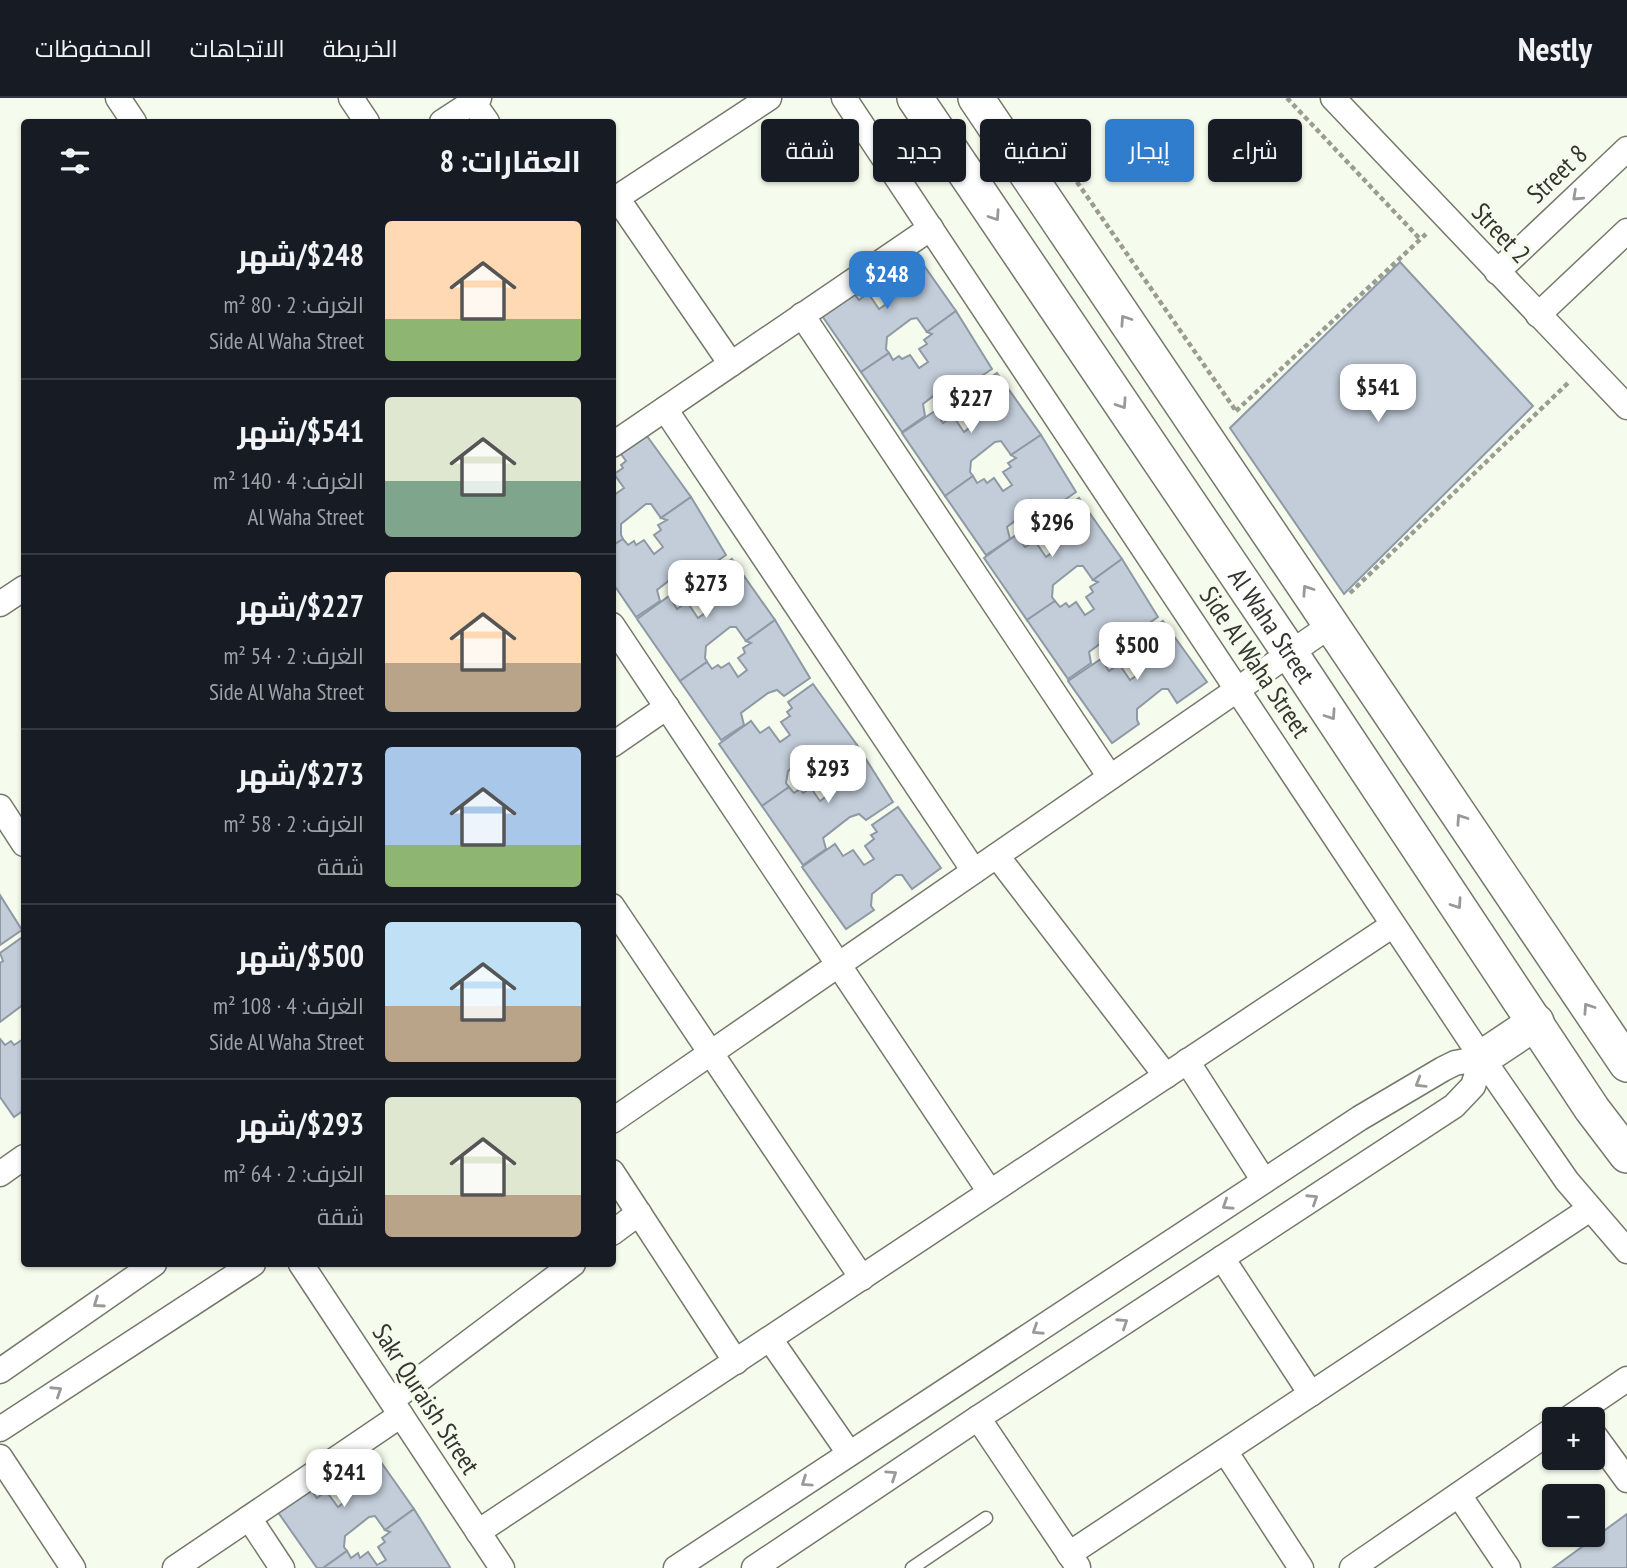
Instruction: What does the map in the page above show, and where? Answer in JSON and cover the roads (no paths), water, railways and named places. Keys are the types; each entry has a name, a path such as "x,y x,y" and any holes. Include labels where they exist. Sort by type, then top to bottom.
{"street":[{"path":"118,98 132,119"},
{"path":"351,98 365,119"},
{"path":"616,199 769,98"},
{"name":"Side Al Waha Street","path":"844,98 1482,1058 1546,1152 1627,1251"},
{"name":"Al Waha Street","path":"915,98 1290,653 1592,1109 1627,1155"},
{"name":"Al Waha Street","path":"976,98 1627,1064"},
{"name":"Street 2","path":"1333,98 1627,407"},
{"path":"447,119 476,100 486,119"},
{"name":"Street 8","path":"1497,272 1627,149"},
{"path":"616,201 731,364"},
{"path":"616,442 931,228"},
{"path":"1538,315 1627,231"},
{"path":"803,316 1110,777"},
{"path":"665,409 974,872"},
{"path":"0,604 21,590"},
{"path":"616,1118 1238,690 1290,653 1328,621"},
{"path":"616,631 990,1192"},
{"path":"616,742 667,708"},
{"path":"0,807 21,839"},
{"path":"997,856 1166,1076"},
{"path":"616,912 862,1278"},
{"path":"478,1532 1393,925"},
{"path":"676,1568 1360,1118 1443,1069 1482,1058 1536,1022"},
{"path":"754,1568 1465,1097 1476,1079 1482,1058"},
{"path":"1187,1061 1264,1181"},
{"path":"1360,1118 1382,1153"},
{"path":"616,1178 736,1362"},
{"path":"978,1418 1074,1561 1225,1451 1590,1209"},
{"path":"616,1230 639,1213"},
{"path":"1222,1258 1311,1394"},
{"path":"0,1371 150,1267"},
{"path":"0,1429 248,1267"},
{"name":"Sakr Quraish Street","path":"303,1267 502,1568"},
{"path":"175,1568 249,1518 396,1408 569,1267"},
{"path":"770,1339 849,1453"},
{"path":"1596,1407 1627,1379"},
{"path":"1352,1568 1542,1437"},
{"path":"1225,1451 1301,1568"},
{"path":"1605,1452 1627,1480"},
{"path":"0,1457 73,1568"},
{"path":"1459,1495 1508,1568"},
{"path":"249,1518 282,1568"}],"lane":[{"path":"912,1568 986,1518"}]}
